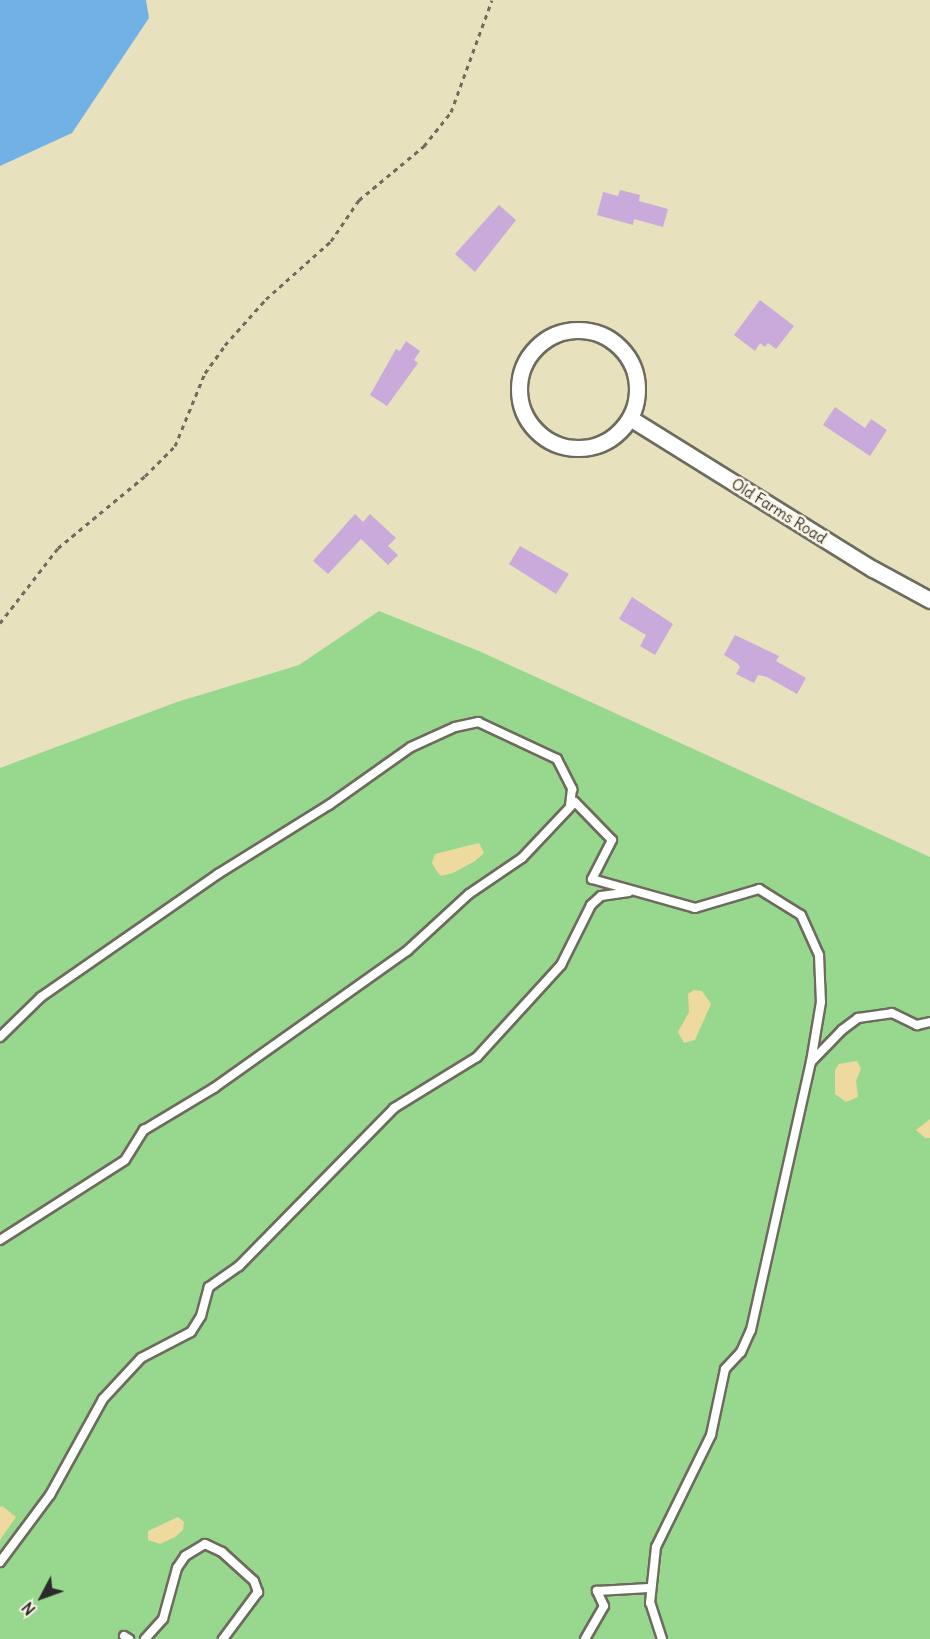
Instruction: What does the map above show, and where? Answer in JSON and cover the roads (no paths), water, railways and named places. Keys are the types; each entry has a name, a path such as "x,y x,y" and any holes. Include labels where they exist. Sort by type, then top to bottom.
{"street":[{"path":"592,331 609,338 624,351 633,368 637,385 630,418 621,430 596,446 567,447 544,438 524,415 518,396 526,359 538,344 554,334 592,331"},
{"name":"Old Farms Road","path":"630,418 873,569 930,600"}],"lane":[{"path":"0,1037 40,997 218,873 320,811 411,747 455,727 478,722 557,759 572,789 570,806"},
{"path":"0,1240 125,1160 144,1130 214,1088 407,951 469,894 522,858 575,802 612,840 592,879 695,908 759,889 801,915 819,955 821,1002 811,1062 751,1330 741,1352 725,1369 711,1435 656,1547 650,1588 651,1610 662,1639"},
{"path":"0,1562 50,1495 103,1399 152,1350 191,1332 201,1316 209,1287 247,1258 381,1120 477,1057 561,965 591,905 602,896 630,891"},
{"path":"811,1062 842,1030 858,1018 892,1013 917,1025 930,1023"},
{"path":"145,1639 164,1619 181,1562 205,1544 222,1552 254,1581 258,1592 223,1639"},
{"path":"585,1639 604,1606 597,1591 650,1588"}],"water":[{"path":"0,0 146,0 149,18 72,133 0,166"}]}
